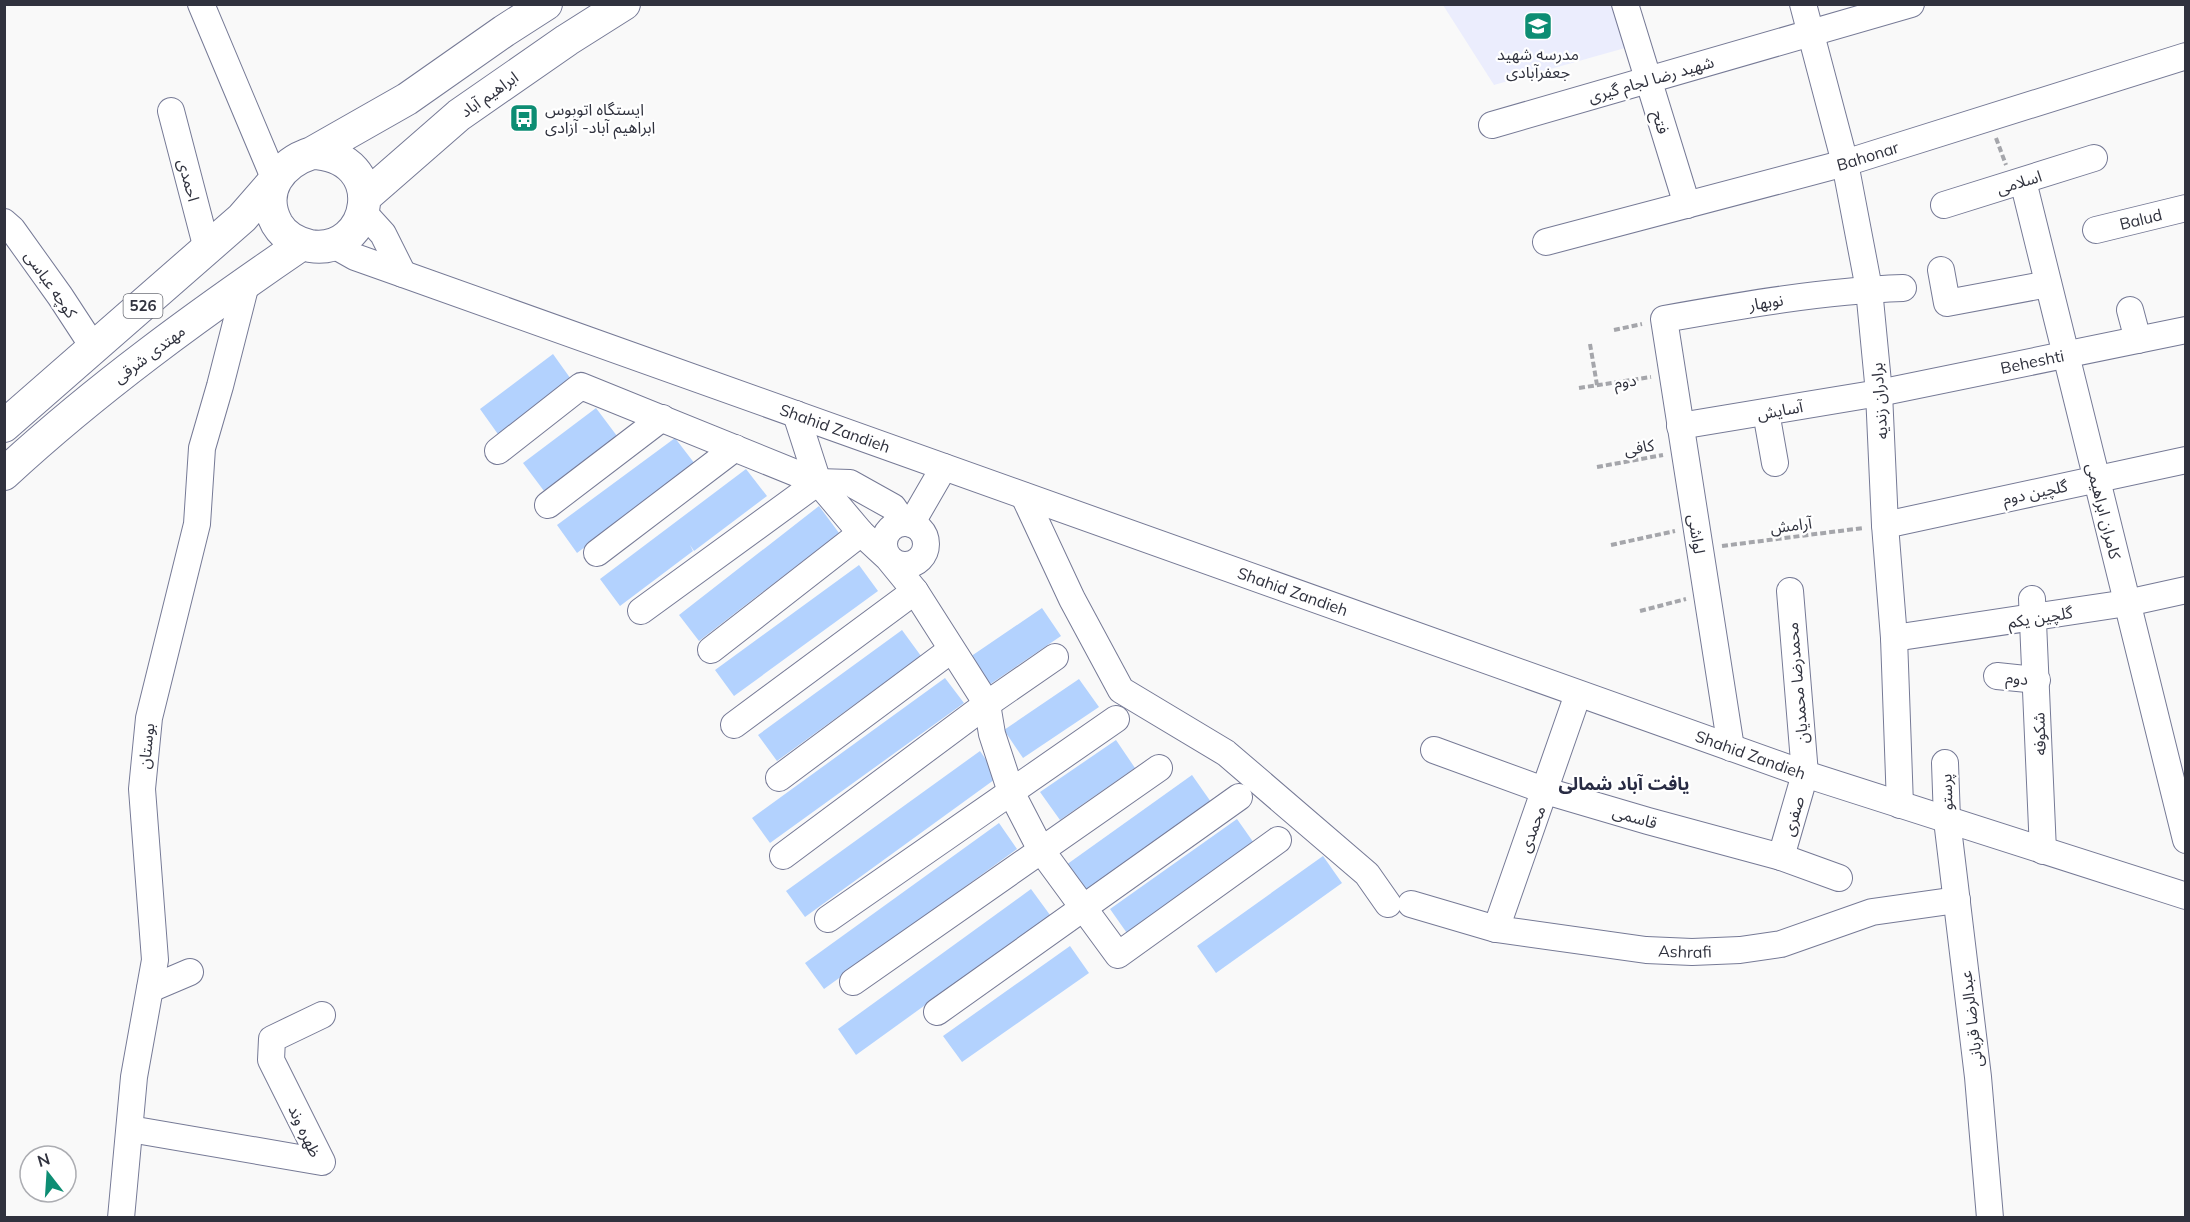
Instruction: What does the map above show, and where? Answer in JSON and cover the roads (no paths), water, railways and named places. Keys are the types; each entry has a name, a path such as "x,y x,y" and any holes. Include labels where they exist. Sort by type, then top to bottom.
{"main road":[{"name":"ابراهیم آباد","path":"364,205 459,115 567,40 624,4"},
{"path":"312,153 327,154 342,159 353,169 361,182 364,205 357,226 346,237 332,244 317,247 302,244 288,236 278,225 272,210 271,195 275,180 284,167 407,99 531,9"},
{"name":"526","path":"4,426 242,218 275,180"},
{"name":"مهتدی شرقی","path":"4,474 56,427 174,334 302,244"}],"street":[{"path":"201,4 275,180"},
{"name":"فتح","path":"1625,4 1687,205"},
{"name":"برادران زندیه","path":"1803,4 1845,163 1869,289 1880,393 1885,525 1894,638 1900,805"},
{"name":"شهید رضا لجام گیری","path":"1492,124 1911,4"},
{"name":"Bahonar","path":"1546,242 1845,163 2186,56"},
{"name":"احمدی","path":"171,111 207,249"},
{"name":"اسلامی","path":"1944,205 2094,158"},
{"name":"کامران ابراهیمی","path":"2018,183 2048,284 2186,840"},
{"path":"364,205 383,234 403,274"},
{"name":"Balud","path":"2096,230 2186,208"},
{"name":"کوچه عباسی","path":"4,222 12,229 60,296 94,348"},
{"name":"Shahid Zandieh","path":"332,244 355,257 1731,748 1900,805 2186,896"},
{"path":"1941,270 1947,303 2048,284"},
{"name":"بوستان","path":"121,1218 134,1077 155,960 142,789 149,718 197,524 202,447 246,284"},
{"path":"1869,289 1903,288"},
{"name":"نوبهار","path":"1664,319 1784,298 1869,289"},
{"path":"2130,309 2138,340"},
{"name":"لواشی","path":"1664,319 1731,748"},
{"name":"Beheshti","path":"1880,393 2186,330"},
{"path":"498,451 582,386 818,482 850,483 894,507 908,523 923,532 926,539 925,554 920,560 907,566 900,566 888,558 884,545 887,532 892,527 908,523 944,468"},
{"name":"آسایش","path":"1680,426 1880,393"},
{"path":"1766,412 1775,463"},
{"path":"796,414 818,482 915,591 987,704 992,734 1011,792 1041,850 1118,955 1278,840"},
{"path":"548,505 662,418"},
{"path":"597,553 735,448"},
{"name":"گلچین دوم","path":"1885,525 2186,460"},
{"path":"641,611 818,482"},
{"name":"Ashrafi","path":"1024,496 1072,599 1121,690 1226,753 1400,904 1496,928 1646,950 1692,952 1740,950 1781,944 1872,912 1957,900"},
{"path":"711,650 861,533"},
{"name":"گلچین یکم","path":"1894,638 2033,608 2127,603 2186,590"},
{"path":"734,725 915,591"},
{"name":"محمدرضا محمدیان","path":"1790,591 1805,774"},
{"name":"شکوفه","path":"2033,608 2043,851"},
{"path":"779,778 951,650"},
{"path":"783,856 987,704 1055,657"},
{"name":"دوم","path":"1997,676 2037,680"},
{"name":"محمدی","path":"1496,928 1578,694"},
{"path":"828,919 1116,719"},
{"name":"قاسمی","path":"1434,750 1546,790 1648,821 1781,857 1839,878"},
{"name":"پرستو","path":"1945,763 1947,820"},
{"path":"853,982 1159,768"},
{"name":"صفری","path":"1781,857 1805,774"},
{"path":"937,1012 1239,797"},
{"name":"عبدالرضا قربانی","path":"1947,820 1978,1077 1990,1218"},
{"path":"150,989 190,972"},
{"name":"ظهره وند","path":"130,1129 322,1162 271,1060 272,1039 322,1015"}],"place":[{"name":"مدرسه شهید جعفرآبادی","path":"1538,26"},
{"name":"ایستگاه اتوبوس ابراهیم آباد- آزادی","path":"524,118"}],"district":[{"name":"یافت آباد شمالی","path":"1624,784"}]}
